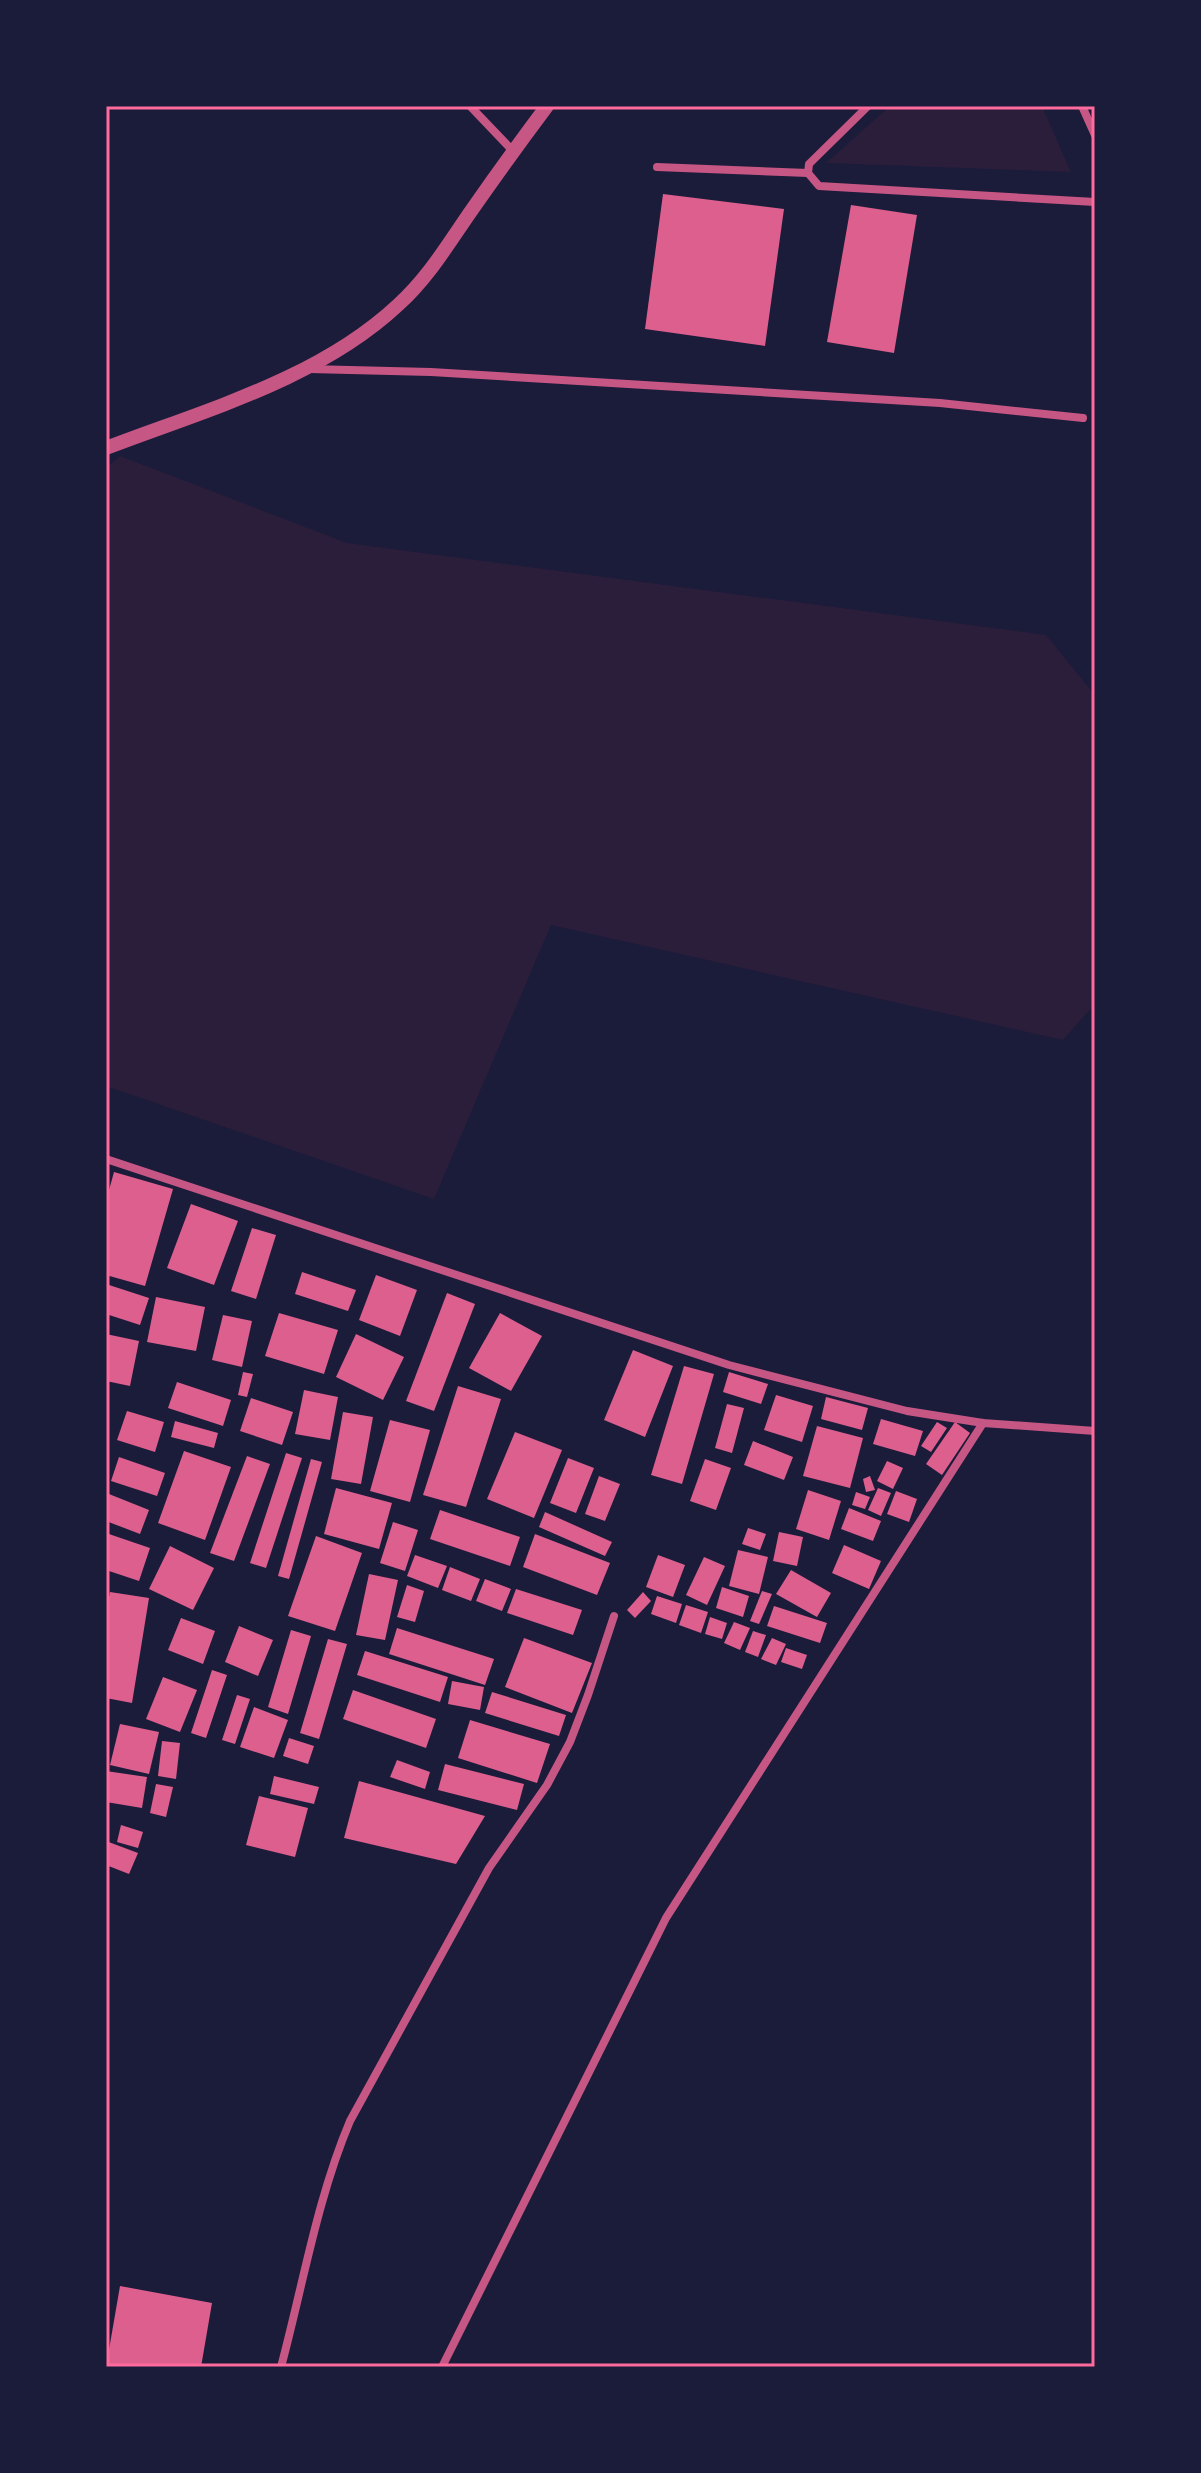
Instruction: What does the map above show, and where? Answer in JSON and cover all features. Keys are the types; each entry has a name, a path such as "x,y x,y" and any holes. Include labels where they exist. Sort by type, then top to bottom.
{"street":[{"path":"470,106 513,151"},
{"path":"106,448 306,369 328,358 398,306 432,268 547,106"},
{"path":"868,106 809,164 808,173 819,186 1095,202"},
{"path":"1082,106 1095,135"},
{"path":"657,167 808,173"},
{"path":"306,369 431,372 940,403 1083,418"},
{"path":"106,1159 729,1365 907,1411 983,1423 1095,1431"},
{"path":"442,2367 666,1918 983,1423"},
{"path":"281,2367 323,2201 350,2121 489,1868 547,1785 558,1764 588,1695 614,1616"}],"shaded area":[{"path":"890,106 1042,106 1071,172 826,163"},
{"path":"120,456 347,543 1046,635 1095,695 1095,1004 1063,1040 551,925 434,1199 106,1086 106,468"}],"building":[{"path":"663,194 784,209 765,346 645,329"},
{"path":"851,205 917,215 894,353 827,342"},
{"path":"114,1172 173,1189 145,1286 106,1275 106,1201"},
{"path":"191,1204 238,1221 214,1285 167,1268"},
{"path":"252,1228 276,1235 256,1299 231,1291"},
{"path":"302,1272 356,1290 348,1311 295,1294"},
{"path":"376,1275 417,1290 400,1336 359,1320"},
{"path":"106,1284 149,1298 140,1325 106,1314"},
{"path":"447,1293 475,1304 434,1411 406,1401"},
{"path":"156,1297 205,1307 196,1351 147,1342"},
{"path":"279,1313 338,1330 324,1374 265,1356"},
{"path":"500,1313 542,1336 511,1391 469,1368"},
{"path":"223,1315 252,1321 242,1367 212,1360"},
{"path":"106,1334 139,1341 130,1386 106,1381"},
{"path":"356,1334 404,1357 383,1400 336,1377"},
{"path":"633,1350 673,1366 645,1437 604,1420"},
{"path":"684,1366 714,1374 682,1484 651,1475"},
{"path":"243,1372 253,1374 247,1397 238,1395"},
{"path":"729,1372 768,1384 761,1404 723,1392"},
{"path":"177,1382 231,1400 223,1426 168,1408"},
{"path":"458,1386 501,1399 466,1507 423,1495"},
{"path":"304,1390 338,1397 330,1440 295,1434"},
{"path":"776,1395 813,1406 802,1442 764,1430"},
{"path":"826,1397 868,1408 862,1430 821,1419"},
{"path":"251,1398 293,1412 282,1445 240,1431"},
{"path":"727,1404 744,1408 732,1453 715,1448"},
{"path":"127,1411 164,1422 155,1452 117,1440"},
{"path":"343,1412 373,1417 361,1484 331,1479"},
{"path":"881,1419 923,1431 915,1456 873,1444"},
{"path":"390,1420 430,1430 410,1502 370,1491"},
{"path":"175,1421 218,1433 214,1448 171,1437"},
{"path":"937,1422 947,1428 931,1452 921,1446"},
{"path":"955,1422 970,1433 942,1475 926,1464"},
{"path":"817,1426 863,1438 850,1488 803,1476"},
{"path":"515,1432 562,1450 534,1518 487,1499"},
{"path":"753,1441 793,1457 784,1480 744,1465"},
{"path":"184,1451 231,1467 205,1540 158,1523"},
{"path":"286,1453 302,1458 266,1568 250,1563"},
{"path":"247,1456 270,1464 234,1561 210,1553"},
{"path":"119,1457 165,1473 157,1496 111,1481"},
{"path":"568,1458 594,1468 576,1513 550,1503"},
{"path":"311,1459 322,1462 289,1579 278,1576"},
{"path":"705,1459 731,1468 716,1510 690,1501"},
{"path":"887,1461 903,1468 893,1489 877,1481"},
{"path":"599,1476 620,1484 605,1521 585,1514"},
{"path":"870,1476 875,1490 866,1492 863,1479"},
{"path":"336,1488 392,1503 379,1549 324,1534"},
{"path":"878,1488 891,1493 881,1516 868,1510"},
{"path":"808,1490 841,1501 829,1540 796,1529"},
{"path":"896,1491 917,1499 909,1522 887,1514"},
{"path":"856,1492 870,1497 865,1509 852,1505"},
{"path":"109,1494 149,1510 140,1534 106,1521"},
{"path":"849,1508 881,1521 873,1541 841,1529"},
{"path":"440,1510 520,1537 510,1566 430,1539"},
{"path":"545,1512 612,1542 605,1556 539,1527"},
{"path":"393,1522 418,1530 405,1571 380,1563"},
{"path":"748,1528 766,1534 760,1550 742,1544"},
{"path":"779,1532 803,1537 797,1566 773,1561"},
{"path":"106,1533 150,1548 139,1581 106,1570"},
{"path":"535,1534 610,1563 597,1595 523,1567"},
{"path":"316,1536 362,1553 335,1631 288,1616"},
{"path":"844,1545 881,1561 869,1589 832,1573"},
{"path":"170,1546 214,1568 193,1610 149,1589"},
{"path":"738,1550 768,1557 759,1594 729,1586"},
{"path":"415,1555 447,1566 438,1588 407,1576"},
{"path":"658,1555 685,1565 673,1597 646,1587"},
{"path":"704,1557 725,1566 707,1605 686,1595"},
{"path":"450,1567 480,1579 471,1601 442,1590"},
{"path":"791,1570 831,1593 817,1617 776,1594"},
{"path":"369,1574 398,1580 385,1640 356,1635"},
{"path":"485,1579 511,1589 502,1611 476,1601"},
{"path":"407,1585 424,1591 415,1622 397,1617"},
{"path":"722,1587 749,1596 743,1617 716,1608"},
{"path":"516,1589 582,1610 573,1635 507,1613"},
{"path":"762,1591 772,1594 759,1624 750,1621"},
{"path":"110,1592 149,1598 132,1703 106,1698 106,1614"},
{"path":"643,1592 651,1601 635,1618 627,1610"},
{"path":"657,1596 682,1604 676,1623 651,1614"},
{"path":"686,1605 708,1612 701,1633 679,1625"},
{"path":"774,1606 827,1623 820,1643 767,1626"},
{"path":"710,1617 727,1623 722,1639 705,1634"},
{"path":"181,1618 215,1631 203,1664 168,1650"},
{"path":"734,1622 750,1628 740,1650 724,1643"},
{"path":"239,1626 273,1640 258,1676 225,1662"},
{"path":"397,1628 494,1659 485,1685 389,1654"},
{"path":"291,1630 311,1636 288,1714 268,1707"},
{"path":"753,1631 766,1635 758,1657 745,1652"},
{"path":"524,1638 592,1663 572,1713 505,1687"},
{"path":"772,1638 786,1644 776,1665 761,1659"},
{"path":"328,1639 347,1644 319,1739 300,1733"},
{"path":"786,1648 807,1655 802,1669 781,1662"},
{"path":"365,1651 448,1677 440,1702 357,1675"},
{"path":"212,1670 227,1675 206,1738 191,1733"},
{"path":"163,1677 197,1690 180,1732 146,1719"},
{"path":"452,1681 484,1687 480,1710 448,1704"},
{"path":"353,1690 436,1719 426,1748 343,1719"},
{"path":"492,1692 566,1715 559,1736 485,1713"},
{"path":"237,1695 250,1699 235,1744 222,1740"},
{"path":"254,1707 288,1720 274,1758 240,1747"},
{"path":"470,1720 550,1744 537,1783 458,1758"},
{"path":"120,1724 159,1732 149,1774 110,1765"},
{"path":"289,1738 314,1746 308,1764 283,1756"},
{"path":"162,1741 180,1743 176,1779 158,1776"},
{"path":"397,1760 430,1772 425,1789 390,1777"},
{"path":"445,1764 524,1784 517,1810 438,1790"},
{"path":"106,1771 147,1777 142,1808 106,1802"},
{"path":"274,1776 319,1787 314,1804 270,1794"},
{"path":"359,1781 485,1816 456,1864 344,1838"},
{"path":"156,1784 173,1787 166,1817 150,1813"},
{"path":"259,1796 308,1808 295,1857 246,1845"},
{"path":"121,1825 143,1832 138,1848 117,1842"},
{"path":"106,1841 138,1853 129,1874 106,1865"},
{"path":"120,2286 212,2303 201,2367 106,2367"}]}
